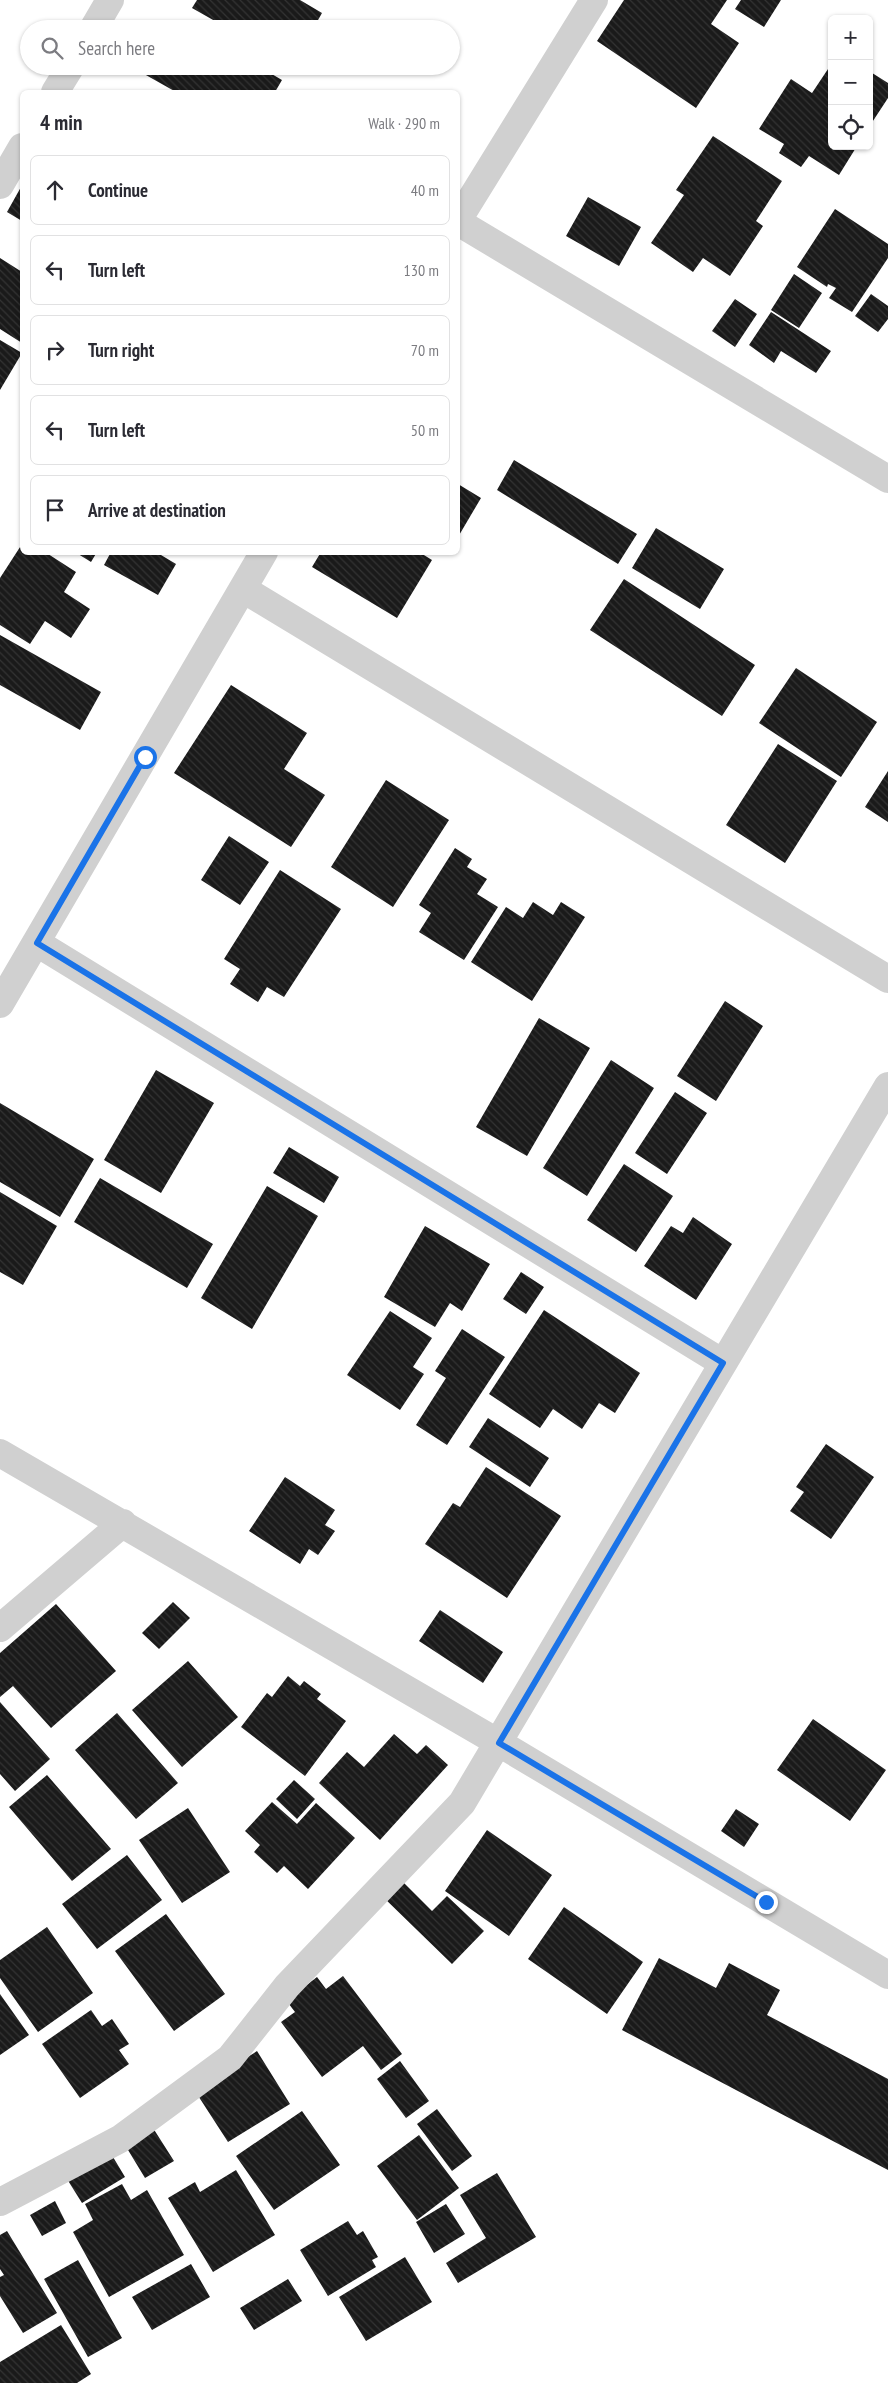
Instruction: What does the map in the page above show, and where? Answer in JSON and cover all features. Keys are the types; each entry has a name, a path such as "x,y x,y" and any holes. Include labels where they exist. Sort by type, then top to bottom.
{"street":[{"path":"98,20 110,0"},
{"path":"460,218 594,0"},
{"path":"56,90 65,75"},
{"path":"0,184 20,150"},
{"path":"460,222 888,479"},
{"path":"0,1004 262,555"},
{"path":"243,589 888,979"},
{"path":"37,943 723,1363"},
{"path":"0,2202 120,2140 230,2058 287,1986 462,1803 888,1086"},
{"path":"0,1453 886,1969"},
{"path":"0,1628 123,1523"}],"building":[{"path":"197,0 300,0 322,13 318,20 213,20 192,8"},
{"path":"624,0 727,0 711,24 739,43 696,108 597,41"},
{"path":"741,0 781,0 764,27 735,9"},
{"path":"828,69 828,150 855,150 839,175 809,156 801,167 779,153 784,144 759,129 791,79 812,93"},
{"path":"873,74 888,83 888,98 873,121"},
{"path":"146,75 273,75 282,80 276,90 172,90"},
{"path":"713,136 782,181 756,221 763,226 730,276 703,258 693,272 651,243 684,195 676,190"},
{"path":"20,189 20,220 7,212"},
{"path":"588,197 641,227 619,266 566,236"},
{"path":"835,209 888,244 888,258 852,312 829,298 836,288 828,284 827,287 797,267"},
{"path":"0,258 20,271 20,342 0,329"},
{"path":"794,274 822,293 799,328 771,310"},
{"path":"871,294 888,306 888,319 878,332 855,316"},
{"path":"735,299 757,314 735,347 712,331"},
{"path":"771,312 831,351 816,373 781,351 774,363 749,345"},
{"path":"0,340 20,352 20,356 0,390"},
{"path":"514,460 637,534 618,564 497,490"},
{"path":"460,485 481,498 460,534"},
{"path":"656,528 724,569 700,609 632,568"},
{"path":"20,547 20,555 50,555 76,572 64,592 90,609 71,638 45,621 30,644 0,625 0,578"},
{"path":"80,555 95,555 91,562"},
{"path":"109,555 161,555 176,564 158,595 104,565"},
{"path":"319,555 424,555 432,560 397,618 312,567"},
{"path":"624,579 755,665 722,716 590,630"},
{"path":"0,635 101,692 80,730 0,685"},
{"path":"796,668 877,722 841,777 759,723"},
{"path":"231,685 307,733 284,769 325,795 291,847 174,773"},
{"path":"778,744 837,781 785,863 726,825"},
{"path":"888,771 888,822 865,807"},
{"path":"386,780 449,820 393,907 331,867"},
{"path":"229,836 269,862 240,905 201,880"},
{"path":"455,848 472,859 467,867 487,879 477,894 498,907 464,960 419,932 431,913 419,905"},
{"path":"280,870 341,909 284,997 267,987 258,1002 230,984 240,969 224,959"},
{"path":"533,902 553,915 561,902 585,917 532,1001 471,962 506,907 523,918"},
{"path":"725,1001 763,1026 716,1101 677,1076"},
{"path":"539,1018 590,1048 527,1156 476,1127"},
{"path":"611,1060 654,1088 587,1196 543,1168"},
{"path":"156,1070 214,1103 161,1193 104,1160"},
{"path":"675,1092 707,1113 667,1174 635,1153"},
{"path":"0,1103 94,1159 60,1217 0,1182"},
{"path":"289,1147 339,1177 324,1203 273,1173"},
{"path":"624,1164 673,1196 636,1252 587,1220"},
{"path":"100,1178 213,1244 187,1288 74,1222"},
{"path":"267,1186 318,1216 252,1329 201,1298"},
{"path":"0,1192 57,1226 23,1285 0,1272"},
{"path":"693,1217 732,1244 696,1300 644,1266 671,1226 683,1233"},
{"path":"425,1226 490,1264 462,1311 450,1303 435,1327 384,1297"},
{"path":"521,1272 544,1287 526,1314 503,1299"},
{"path":"544,1310 640,1373 615,1413 599,1403 582,1429 553,1409 540,1428 489,1394"},
{"path":"390,1311 432,1338 413,1367 424,1374 400,1410 347,1375"},
{"path":"462,1329 505,1357 447,1445 416,1425 446,1378 435,1371"},
{"path":"488,1418 549,1458 530,1487 469,1447"},
{"path":"826,1444 874,1477 831,1539 790,1511 804,1492 796,1487"},
{"path":"486,1467 561,1516 507,1598 425,1544 453,1503 460,1507"},
{"path":"285,1477 335,1510 325,1525 335,1531 318,1555 309,1549 300,1564 249,1531"},
{"path":"173,1602 190,1618 159,1649 142,1633"},
{"path":"56,1604 116,1671 51,1728 13,1686 0,1697 0,1653"},
{"path":"440,1610 503,1652 483,1683 419,1641"},
{"path":"188,1661 238,1717 182,1767 132,1710"},
{"path":"288,1676 300,1686 304,1681 321,1694 317,1699 346,1721 305,1776 241,1727 267,1693 272,1697"},
{"path":"0,1702 50,1759 15,1791 0,1774"},
{"path":"117,1713 178,1783 136,1819 75,1750"},
{"path":"813,1719 886,1770 850,1821 777,1770"},
{"path":"394,1734 417,1754 426,1745 448,1765 380,1840 319,1783 347,1752 364,1767"},
{"path":"47,1775 111,1849 72,1881 9,1807"},
{"path":"294,1780 315,1799 297,1819 276,1799"},
{"path":"272,1802 297,1824 316,1803 355,1838 308,1889 284,1866 277,1873 254,1852 260,1845 245,1831"},
{"path":"188,1808 230,1872 182,1903 139,1840"},
{"path":"736,1809 759,1824 744,1847 721,1831"},
{"path":"487,1830 552,1875 509,1936 445,1891"},
{"path":"127,1855 162,1900 97,1949 62,1904"},
{"path":"398,1877 432,1911 447,1896 484,1931 452,1964 381,1895"},
{"path":"564,1907 643,1962 607,2014 528,1959"},
{"path":"166,1914 225,1994 174,2031 115,1951"},
{"path":"47,1927 93,1993 38,2032 0,1978 0,1960"},
{"path":"659,1958 716,1988 729,1963 780,1990 767,2015 888,2079 888,2170 622,2030"},
{"path":"343,1976 402,2054 381,2070 363,2046 322,2077 281,2022 295,2012 282,1995 308,1984 317,1977 326,1989"},
{"path":"0,1994 29,2035 0,2055"},
{"path":"91,2010 102,2026 112,2019 129,2044 119,2050 129,2064 80,2098 42,2044"},
{"path":"257,2051 290,2104 228,2142 195,2091"},
{"path":"400,2061 429,2101 406,2118 377,2079"},
{"path":"437,2109 472,2156 452,2171 417,2124"},
{"path":"302,2111 340,2165 274,2210 236,2156"},
{"path":"153,2128 174,2161 145,2178 125,2145"},
{"path":"419,2135 459,2188 417,2220 377,2166"},
{"path":"110,2152 125,2177 82,2203 67,2179"},
{"path":"236,2170 275,2235 213,2272 168,2198 195,2182 200,2192"},
{"path":"497,2173 536,2237 458,2283 446,2263 486,2238 460,2195"},
{"path":"122,2184 131,2200 147,2190 184,2255 109,2297 73,2232 93,2220 85,2204"},
{"path":"55,2201 66,2223 42,2236 30,2215"},
{"path":"446,2204 465,2234 434,2253 416,2222"},
{"path":"348,2221 357,2235 363,2231 378,2257 372,2260 376,2267 328,2296 300,2250"},
{"path":"7,2231 57,2313 23,2333 0,2296 0,2277 4,2275 0,2269 0,2235"},
{"path":"405,2257 432,2302 366,2341 339,2297"},
{"path":"78,2260 122,2338 88,2357 44,2279"},
{"path":"191,2264 210,2297 152,2330 132,2297"},
{"path":"288,2279 302,2301 254,2330 240,2308"},
{"path":"61,2325 91,2374 77,2383 0,2383 0,2362"}],"route":[{"path":"145,757 37,943 723,1363 499,1743 766,1902"}]}
